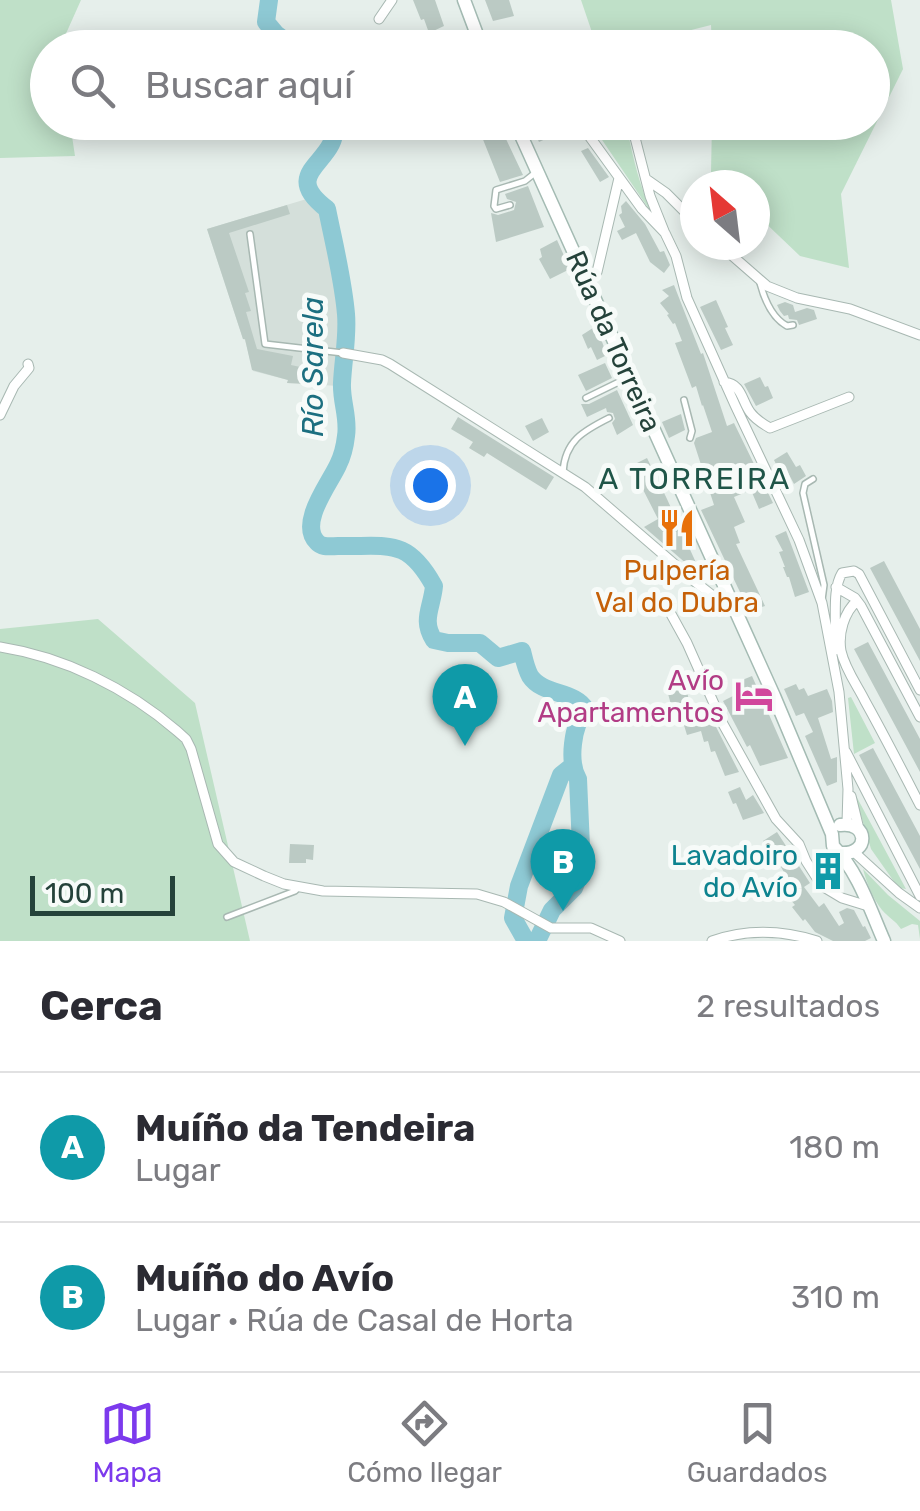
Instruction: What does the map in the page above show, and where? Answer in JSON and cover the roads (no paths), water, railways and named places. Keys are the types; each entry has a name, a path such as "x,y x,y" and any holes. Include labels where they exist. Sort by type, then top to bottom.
{"main road":[{"path":"464,0 475,30"},
{"name":"Rúa da Torreira","path":"524,140 813,787 848,839 857,878 884,941"}],"street":[{"path":"379,19 392,0"},
{"path":"592,140 665,234"},
{"path":"636,140 687,298 800,540 822,603 838,692 848,788 848,839 899,894 920,908"},
{"path":"586,280 598,272 619,178"},
{"path":"646,179 680,206"},
{"path":"737,260 767,286 920,334"},
{"path":"342,353 382,360 562,472 596,495 737,615"},
{"path":"0,415 28,364"},
{"path":"724,382 738,386 750,411 770,428 849,398"},
{"path":"833,660 836,587 842,573 851,571 859,574 920,690"},
{"path":"836,587 857,601 920,716"},
{"path":"857,601 850,607 840,637 846,664 920,805"},
{"path":"666,605 723,724 776,819 799,844 822,886 842,898 868,906"},
{"path":"0,647 50,658 90,675 166,722 189,744 214,833 224,853 234,862 264,876 323,891 477,894 504,902 548,926 592,928 620,941"},
{"path":"833,660 846,664"},
{"path":"838,692 852,677"},
{"path":"844,749 920,896"},
{"path":"848,788 856,783 864,790"},
{"path":"712,941 748,932 817,941"}],"lane":[{"path":"510,205 496,209 496,190 526,180 537,171"},
{"path":"250,234 265,344 342,353"},
{"path":"759,280 778,321 794,325"},
{"path":"586,398 630,376"},
{"path":"684,400 690,438"},
{"path":"562,472 572,441 609,418"},
{"path":"812,479 803,492 824,585 822,603"},
{"path":"227,917 298,887"}],"waterway":[{"name":"Río Sarela","path":"269,0 266,22 273,30"},
{"name":"Río Sarela","path":"332,140 309,175 308,185 327,209 343,288 346,323 342,390 347,429 339,462 313,514 312,534 324,546 384,546 405,552 415,559 434,586 428,620 434,640 480,643 498,658 522,651 536,682 574,699 586,710 577,725 572,754 578,779 582,869 574,888 552,910 537,941"},
{"name":"Río Sarela","path":"526,941 513,918 519,886 561,775 571,767"}],"place":[{"name":"Pulpería Val do Dubra","path":"677,528"},
{"name":"Avío Apartamentos","path":"754,696"},
{"name":"Muíño da Tendeira","path":"465,746"},
{"name":"Lavadoiro do Avío","path":"828,871"},
{"name":"Muíño do Avío","path":"563,911"}],"district":[{"name":"A TORREIRA","path":"695,479"}]}
